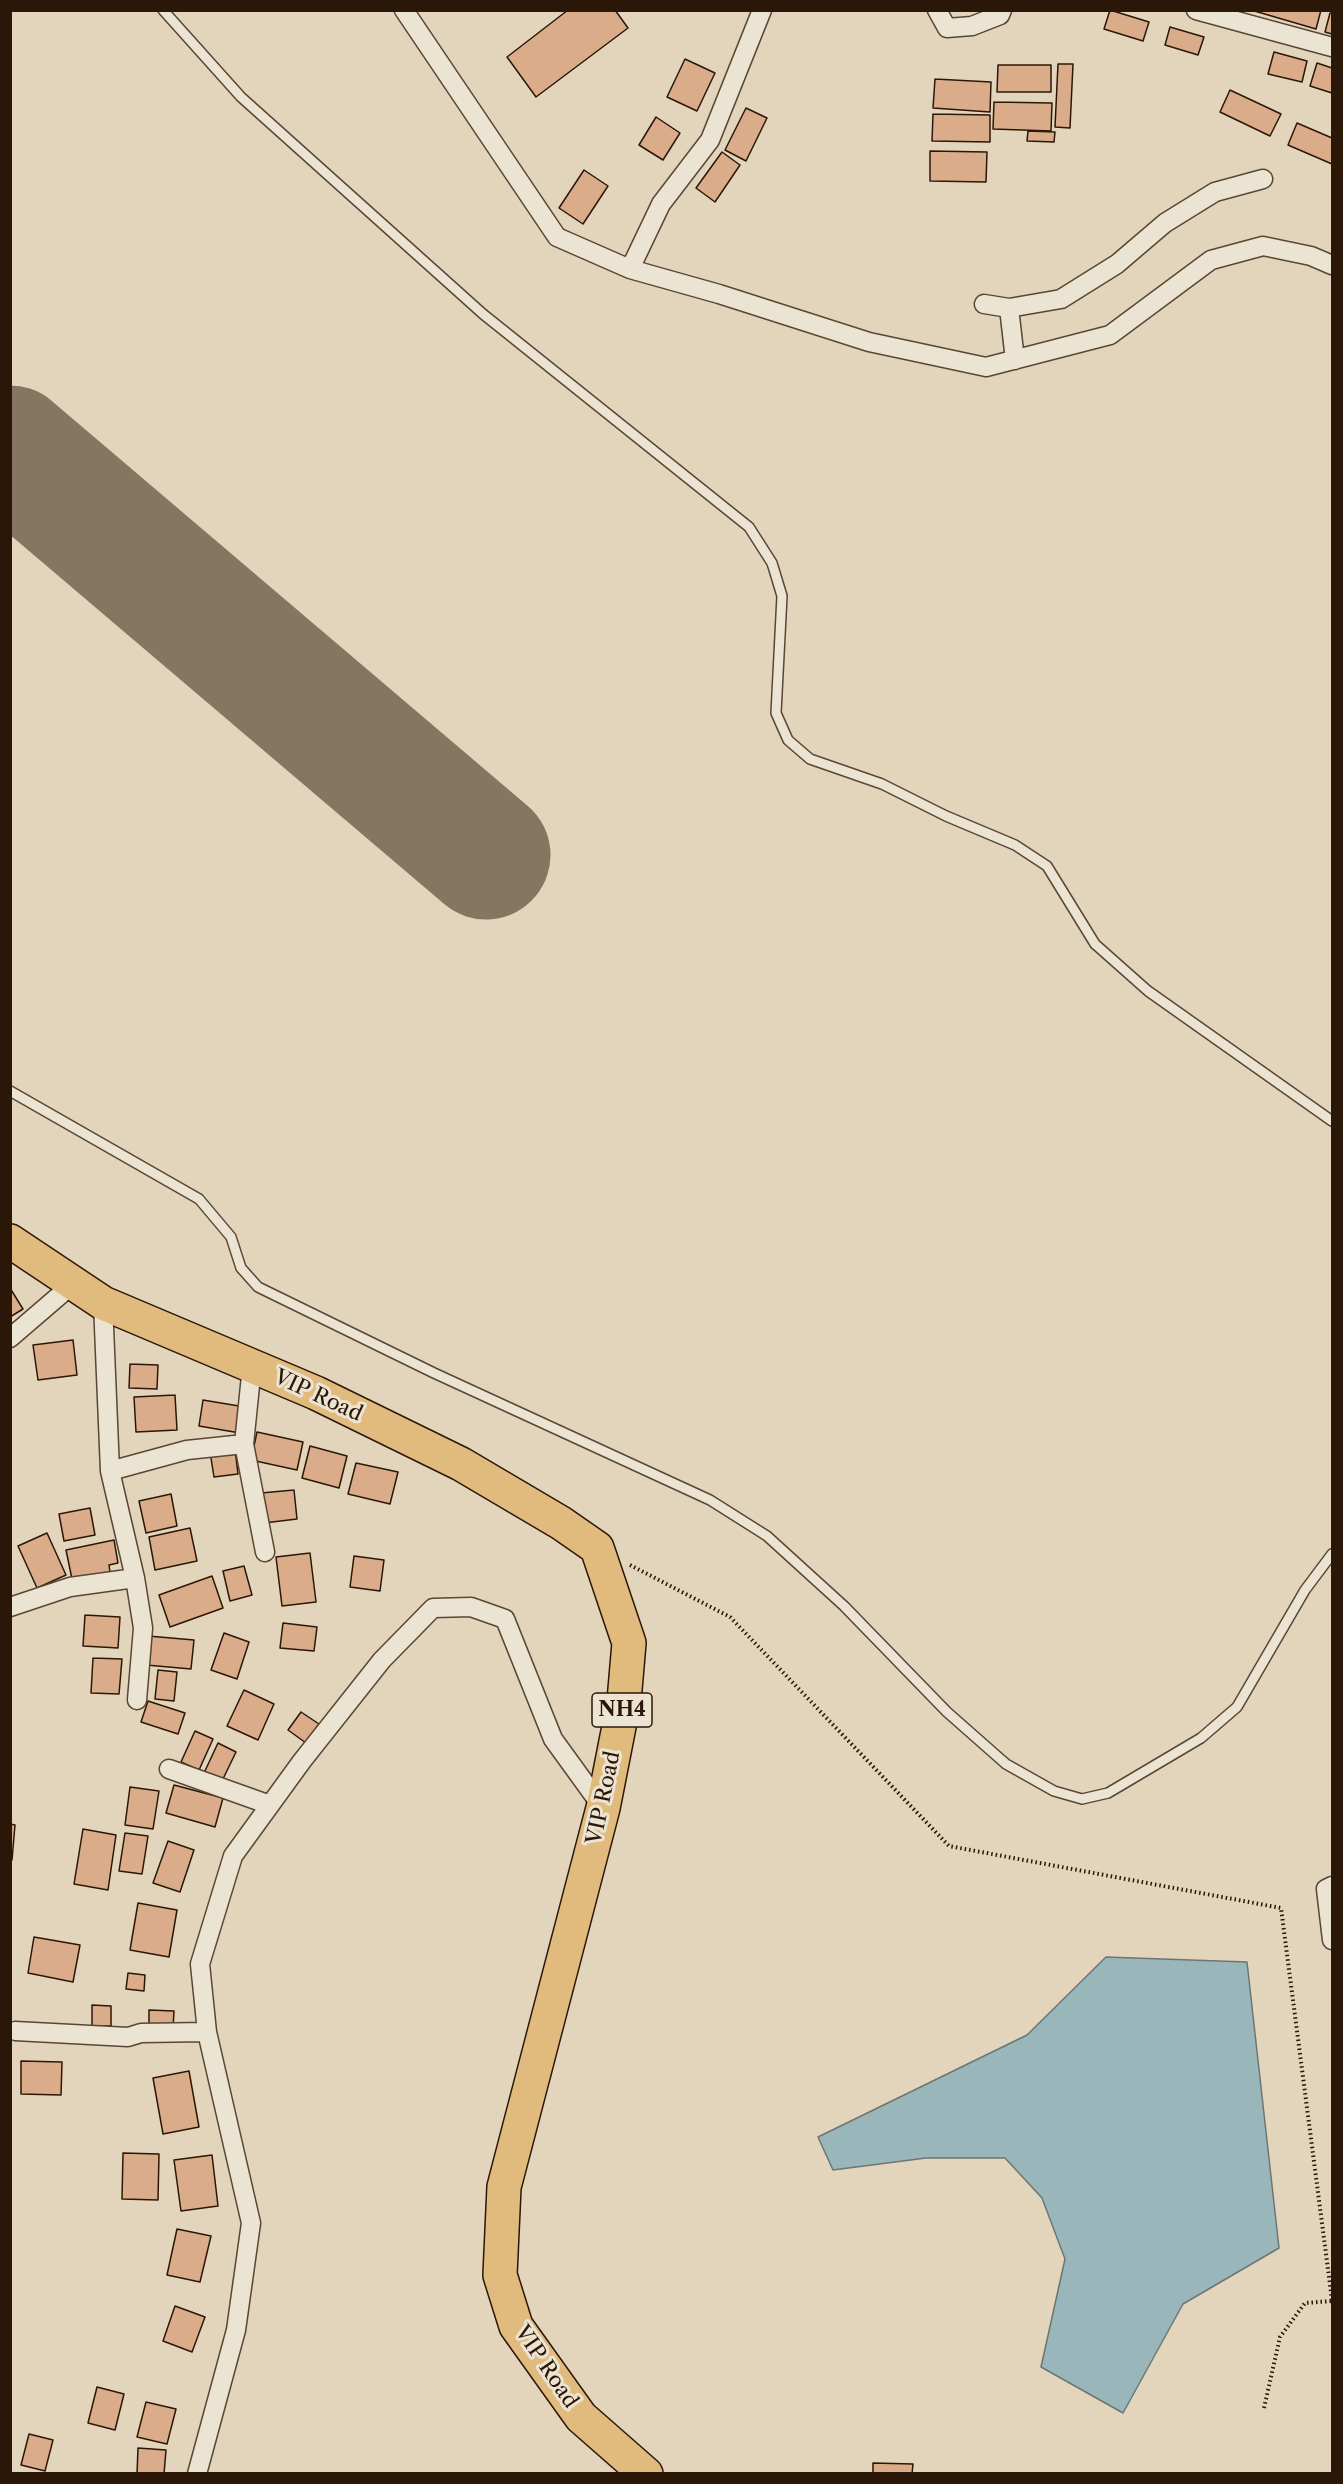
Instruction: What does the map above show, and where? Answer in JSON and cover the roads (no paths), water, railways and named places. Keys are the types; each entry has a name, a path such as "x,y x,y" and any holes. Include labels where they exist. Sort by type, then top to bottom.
{"highway":[{"name":"VIP Road","path":"10,1241 103,1302 316,1393 461,1464 561,1523 597,1548 629,1643 624,1701 603,1808 504,2187 500,2275 516,2326 581,2417 646,2474"}],"street":[{"path":"404,10 557,237 630,269 719,294 869,342 986,367 1110,335 1210,260 1263,246 1311,256 1332,265"},
{"path":"630,269 661,204 710,140 762,10"},
{"path":"937,10 948,28 972,27 1000,15 1002,10"},
{"path":"1197,10 1332,47"},
{"path":"984,304 1010,308 1060,299 1117,264 1165,223 1215,192 1263,179"},
{"path":"1010,308 1015,360"},
{"path":"10,1338 74,1283"},
{"path":"103,1302 110,1471 135,1578 143,1628 137,1700"},
{"path":"252,1366 244,1444 265,1552"},
{"path":"110,1471 187,1450 244,1444"},
{"path":"10,1607 70,1587 135,1578"},
{"path":"197,2474 236,2330 251,2223 207,2032 200,1964 233,1856 382,1660 433,1608 471,1607 505,1619 553,1739 603,1808"},
{"path":"169,1769 270,1805"},
{"path":"1332,1886 1326,1888 1332,1940"},
{"path":"15,2031 128,2037 141,2033 207,2032"}],"lane":[{"path":"163,10 241,97 483,314 749,527 772,563 782,596 776,713 788,740 810,759 882,784 946,816 1015,845 1047,866 1095,944 1148,991 1332,1121"},
{"path":"10,1091 199,1199 231,1237 241,1268 258,1287 434,1373 710,1500 767,1536 844,1606 947,1712 1006,1764 1054,1791 1082,1799 1108,1793 1202,1738 1237,1707 1305,1590 1332,1554"}],"water":[{"path":"1106,1957 1247,1962 1279,2248 1183,2304 1123,2413 1041,2367 1065,2259 1042,2198 1005,2158 926,2158 833,2170 818,2137 1027,2035"}]}
